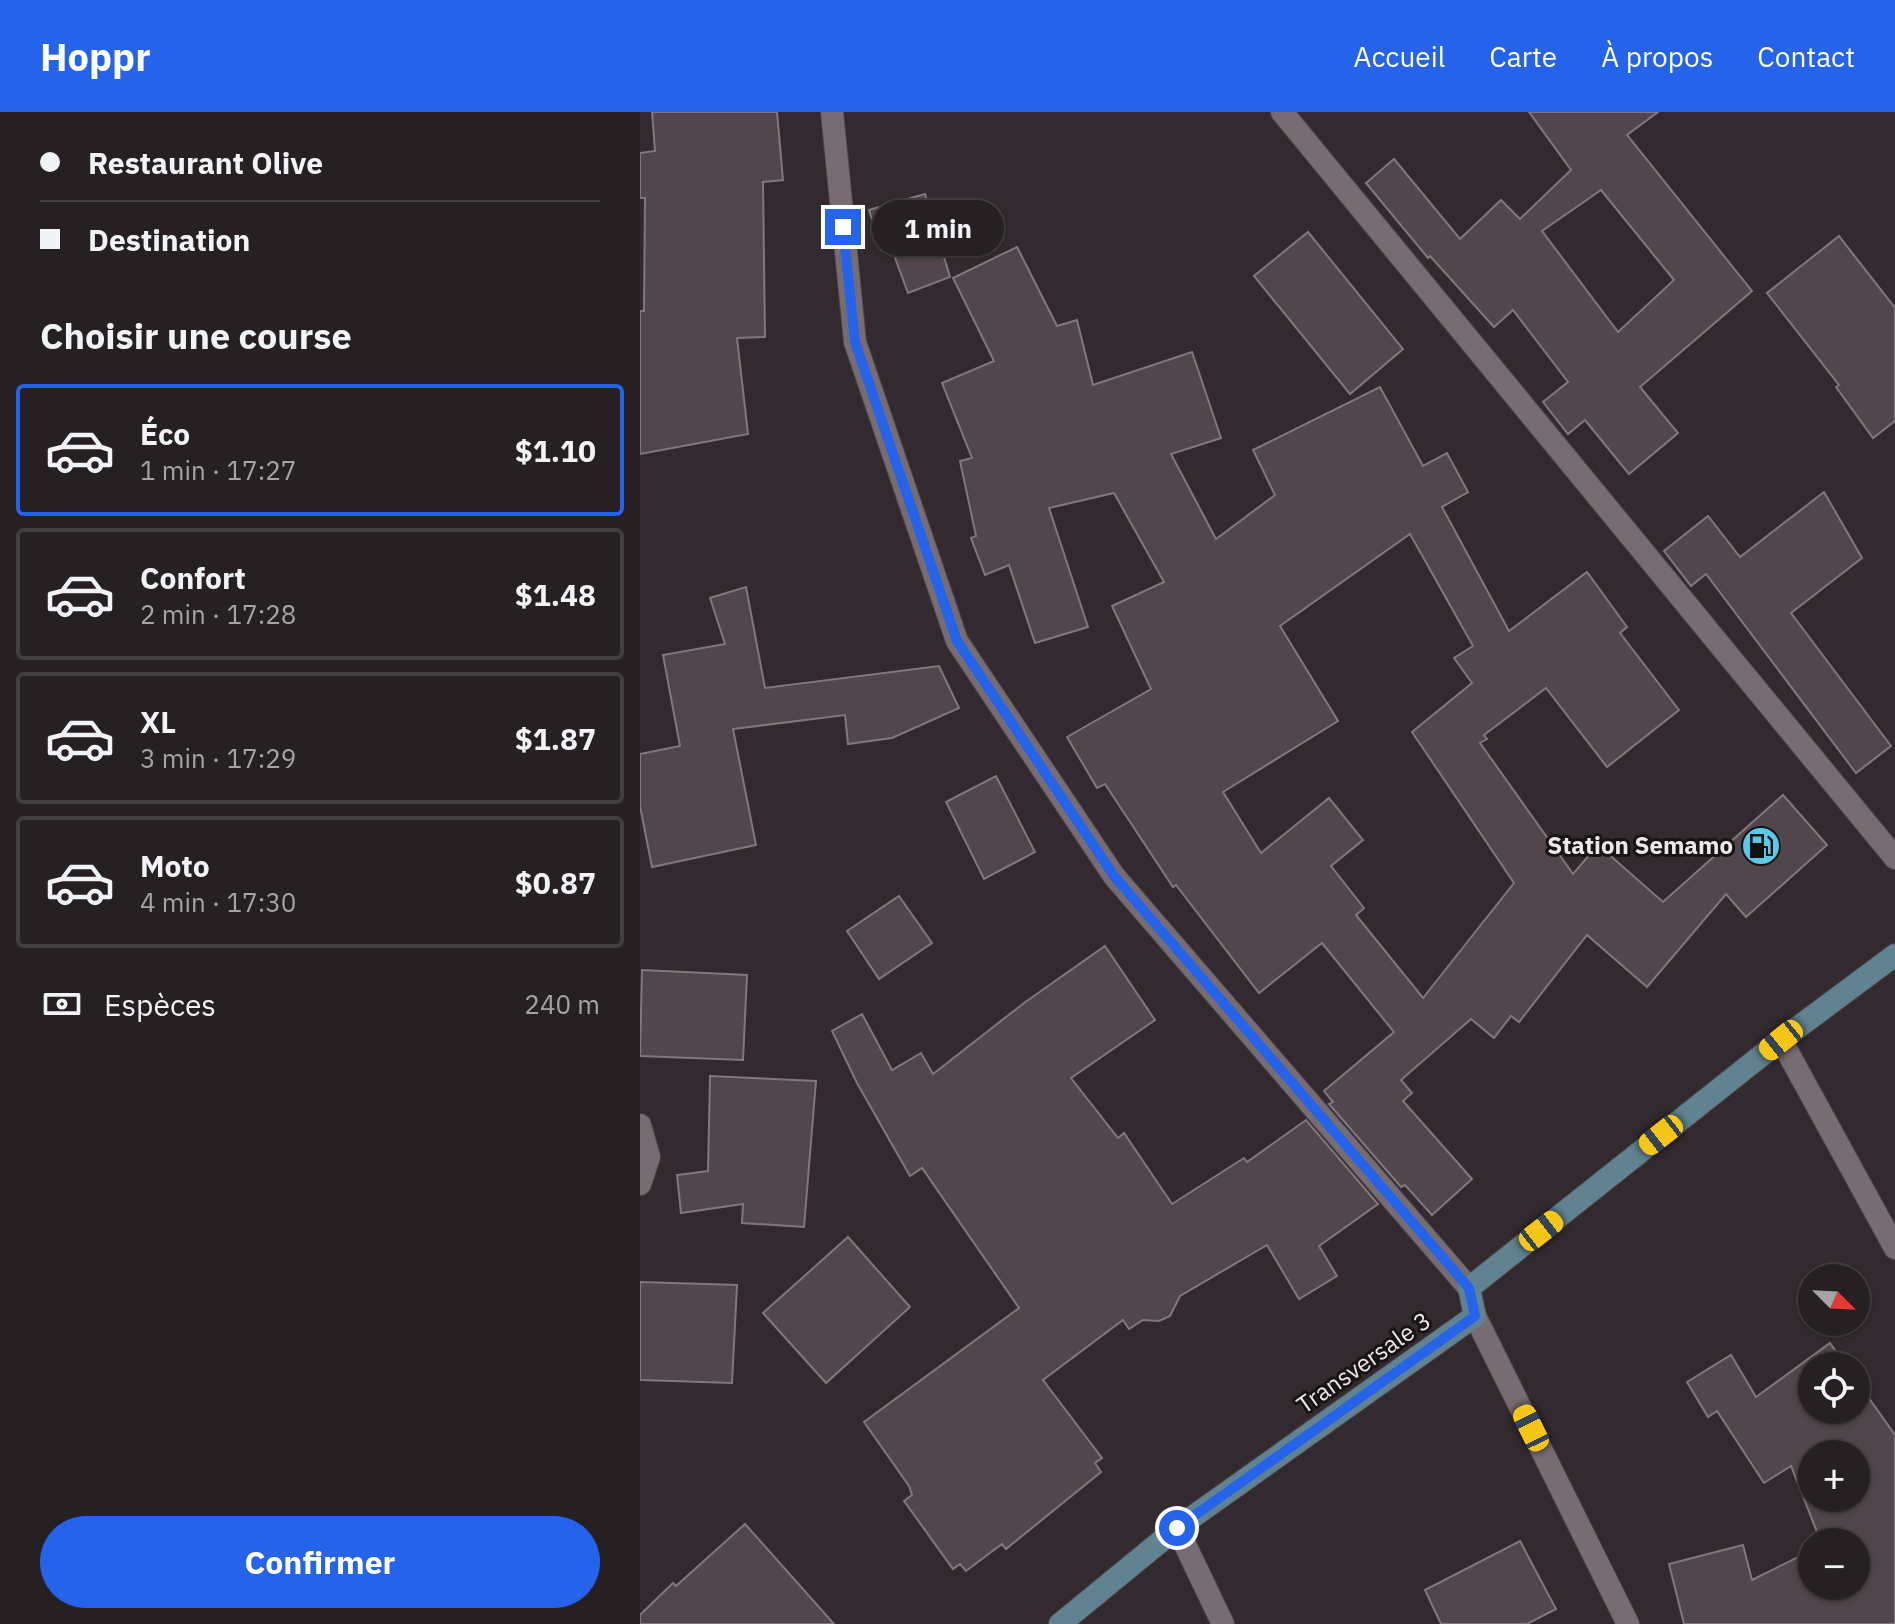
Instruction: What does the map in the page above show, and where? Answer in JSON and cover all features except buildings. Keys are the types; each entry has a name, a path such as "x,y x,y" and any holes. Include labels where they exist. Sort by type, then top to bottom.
{"main road":[{"path":"1475,1316 1469,1288 1781,1040 1895,955"},
{"name":"Transversale 3","path":"1060,1624 1177,1528 1475,1316"}],"street":[{"path":"832,112 855,342 957,641 1114,876 1469,1288"},
{"path":"1282,112 1895,858"},
{"path":"1781,1040 1895,1248"},
{"path":"640,1125 649,1157 640,1184"},
{"path":"1475,1316 1628,1624"},
{"path":"1177,1528 1223,1624"}],"place":[{"name":"Station Semamo","path":"1761,846"}],"route":[{"path":"843,227 855,342 957,641 1114,876 1469,1288 1475,1316 1177,1528"}]}
